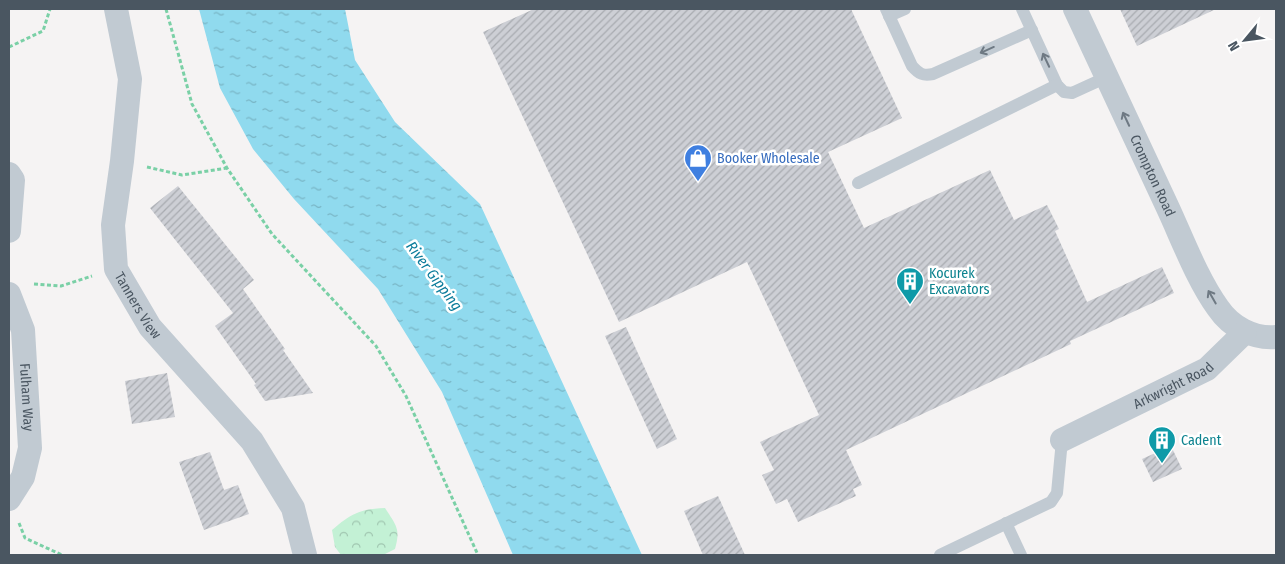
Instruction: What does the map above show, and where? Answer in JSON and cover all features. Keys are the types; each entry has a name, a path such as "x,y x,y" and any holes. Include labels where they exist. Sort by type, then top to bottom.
{"street":[{"name":"Tanners View","path":"116,9 130,79 122,161 113,224 116,269 150,327 252,441 293,508 305,555"},
{"name":"Crompton Road","path":"1075,9 1205,286 1218,308 1233,324 1245,332"},
{"path":"9,174 14,180 9,231"},
{"name":"Fulham Way","path":"9,498 23,477 30,448 23,330 18,289"},
{"path":"1245,332 1260,337 1276,336"},
{"name":"Arkwright Road","path":"1062,440 1207,369 1245,332"}],"lane":[{"path":"906,9 887,12 912,66 918,73 926,76 1032,30"},
{"path":"1022,9 1057,85 1064,92 1072,93 1107,77"},
{"path":"858,183 1057,85"},
{"path":"940,555 1051,502 1058,493 1062,440"},
{"path":"1006,524 1021,555"}],"path":[{"path":"9,47 43,31 50,9"},
{"path":"166,9 192,104 227,168 272,234 376,346 406,396 478,555"},
{"path":"122,161 182,175 227,168"},
{"path":"18,289 61,286 116,269"},
{"path":"19,522 25,538 62,555"}],"green space":[{"path":"385,508 396,527 398,537 395,549 383,555 341,555 335,547 332,530 356,513"}],"water":[{"name":"River Gipping","path":"199,9 345,9 355,60 395,122 480,204 642,555 513,555 442,392 378,289 294,199 253,149 220,88"}],"building":[{"path":"534,9 851,9 902,118 828,152 864,228 990,170 1014,220 1047,205 1059,229 1055,231 1087,302 1162,267 1174,293 1070,341 1071,344 846,450 862,485 853,489 856,496 798,522 787,499 776,504 762,475 774,470 760,442 819,415 747,262 619,322 483,32"},
{"path":"1120,9 1216,9 1137,46"},
{"path":"178,186 254,280 243,289 313,393 265,401 254,385 256,384 215,326 233,313 150,208"},
{"path":"626,327 677,439 657,449 605,336"},
{"path":"167,373 175,417 132,424 125,381"},
{"name":"Cadent","path":"1171,446 1182,469 1153,482 1142,459"},
{"path":"210,452 224,490 238,485 249,514 204,530 179,462"},
{"path":"718,496 745,555 703,555 684,511"}],"place":[{"name":"Booker Wholesale","path":"698,182"},
{"name":"Kocurek Excavators","path":"910,305"},
{"name":"Cadent","path":"1162,464"}]}
